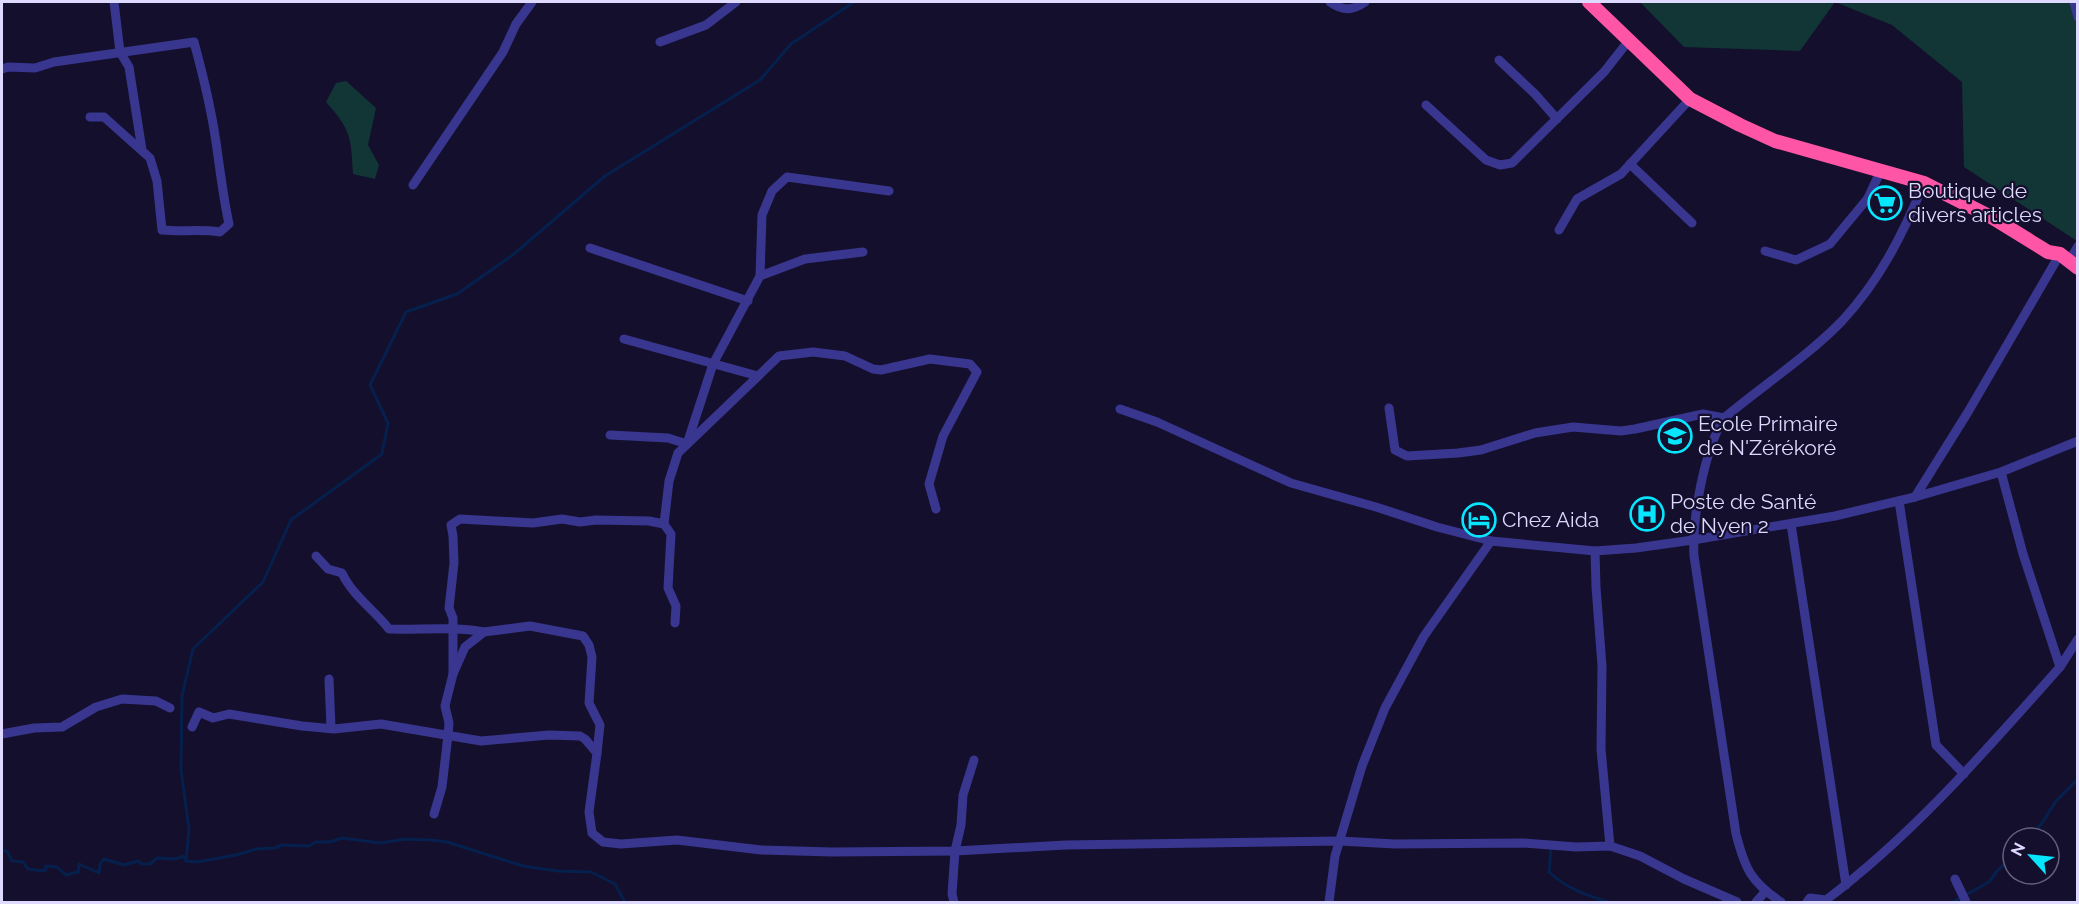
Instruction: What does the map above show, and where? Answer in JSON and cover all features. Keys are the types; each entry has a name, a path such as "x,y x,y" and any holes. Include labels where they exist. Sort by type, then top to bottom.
{"highway":[{"path":"1589,2 1690,99 1775,141 1924,183 1993,218 2062,260 2078,279"}],"street":[{"path":"114,2 120,52 129,67 142,150"},
{"path":"413,185 504,52 516,24 532,2"},
{"path":"660,42 706,25 736,2"},
{"path":"1330,2 1341,9 1354,9 1365,2"},
{"path":"2074,2 2078,17"},
{"path":"1426,105 1486,160 1500,165 1512,163 1604,72 1630,39"},
{"path":"2,69 8,67 35,68 54,62 194,42 207,91 229,224 220,232 196,229 162,230 158,181 150,158 104,117 90,117"},
{"path":"1499,60 1535,94 1557,119"},
{"path":"1559,230 1577,199 1621,174 1690,99"},
{"path":"1630,164 1692,223"},
{"path":"1766,251 1796,260 1830,244 1868,198 1881,170"},
{"path":"687,444 713,364 760,276 762,215 771,191 786,177 889,191"},
{"path":"1781,903 1756,884 1742,854 1736,834 1693,540 1698,500 1715,433 1724,418 1814,346 1863,296 1886,265 1904,232 1924,183"},
{"path":"1915,497 2062,260 2078,246"},
{"path":"590,249 748,301"},
{"path":"760,276 805,259 863,252"},
{"path":"624,339 758,376"},
{"path":"675,623 676,606 668,588 671,534 664,524 669,481 678,453 779,356 813,352 845,356 881,370 930,359 970,364 977,372 943,436 929,484 936,509"},
{"path":"1389,408 1395,450 1407,456 1481,450 1535,433 1573,428 1621,431 1704,414 1724,418"},
{"path":"1120,409 1157,422 1291,483 1437,527 1491,541 1595,550 1636,548 1693,540 1835,516 1915,497 2001,472 2078,441"},
{"path":"610,435 668,438 687,444"},
{"path":"2001,472 2023,554 2060,668"},
{"path":"1899,501 1936,745 1964,774"},
{"path":"453,674 454,627 449,608 454,562 451,525 460,519 533,523 562,519 580,522 649,521 664,524"},
{"path":"1791,524 1846,885"},
{"path":"1329,903 1335,856 1362,766 1385,708 1424,636 1491,541"},
{"path":"1595,550 1602,666 1601,749 1610,846"},
{"path":"316,556 328,569 342,573 348,586 375,611 389,629 419,630 454,627 484,632 530,626 583,636 589,645 592,657 589,703 600,725 589,812 592,833 603,842 621,844 677,840 784,851 955,850 1066,845 1340,840 1395,844 1523,843 1576,847 1610,846 1640,856 1737,903"},
{"path":"434,814 442,787 449,723 445,706 453,674 465,647 484,632"},
{"path":"1807,903 1810,898 1826,900 1920,820 2060,668 2078,639"},
{"path":"329,679 331,728"},
{"path":"2,734 34,728 62,727 96,707 122,699 156,701 170,708"},
{"path":"192,727 200,712 213,718 229,714 302,726 331,728 381,724 482,741 549,735 579,736 585,739 597,753"},
{"path":"954,903 952,894 955,850 962,825 963,795 975,760"},
{"path":"1955,879 1966,903"},
{"path":"1756,903 1765,892"}],"green space":[{"path":"1640,2 1835,2 1800,51 1684,47"},
{"path":"1835,2 2077,2 2077,241 1964,167 1962,82 1892,25"},
{"path":"346,81 376,108 368,145 379,165 375,179 353,174 350,142 345,127 326,102 336,83"}],"waterway":[{"path":"186,861 189,829 181,770 182,696 193,649 263,582 291,520 382,454 388,423 370,385 406,312 457,294 514,254 605,176 760,80 791,44 854,2"},
{"path":"2039,826 2056,801 2078,779"},
{"path":"2,851 7,851 12,861 23,862 28,869 45,871 46,866 57,867 66,875 78,872 79,864 99,873 100,864 104,859 124,865 138,861 142,864 150,864 157,858 176,859 183,856 186,861 197,862 257,849 275,848 282,845 309,846 316,842 330,842 342,838 380,843 406,839 431,840 447,842 523,866 557,871 591,872 615,884 625,902"},
{"path":"1551,848 1549,872 1569,887 1608,902"},
{"path":"1953,902 1989,882 2001,867"}],"place":[{"name":"Boutique de divers articles","path":"1885,203"},
{"name":"Ecole Primaire de N'Zérékoré","path":"1675,436"},
{"name":"Poste de Santé de Nyen 2","path":"1647,514"},
{"name":"Chez Aida","path":"1479,520"}]}
